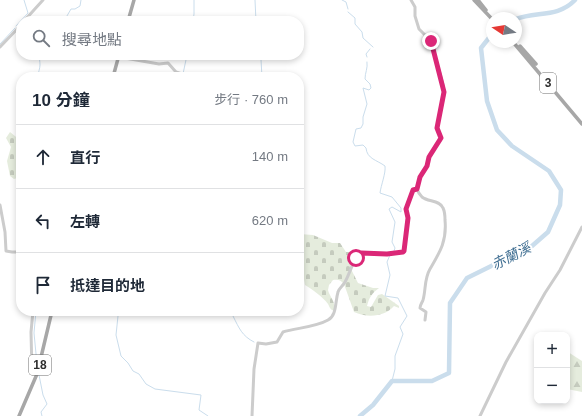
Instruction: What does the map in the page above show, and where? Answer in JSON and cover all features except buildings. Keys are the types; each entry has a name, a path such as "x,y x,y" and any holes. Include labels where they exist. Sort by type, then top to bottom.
{"main road":[{"path":"129,16 134,0"},
{"path":"474,0 486,12"},
{"path":"478,0 487,12"},
{"name":"3","path":"520,48 582,121"},
{"name":"3","path":"520,48 582,124"},
{"path":"114,72 118,60"},
{"name":"18","path":"19,416 37,374 51,316"}],"street":[{"path":"29,16 43,0"},
{"path":"411,0 415,7 415,16 419,29 431,41 444,92 437,128 441,138 429,157 427,166 420,177 417,189 422,197 433,202 438,202 442,205 444,209 446,230 445,241 442,249 428,273 423,299 420,306 420,308 426,312 425,320"},
{"path":"0,47 16,30"},
{"path":"139,60 159,64 168,63 176,72"},
{"path":"252,416 254,369 258,343 266,344 277,342 283,332 321,323 332,317 339,290 344,283 353,261 361,253 387,254 403,252 408,218 406,209 410,194 413,190 417,189"},
{"path":"0,205 5,232 6,251 16,252"},
{"path":"480,416 506,362 545,293 560,270 582,227"},
{"path":"33,316 31,332 32,372 37,374"}],"green space":[{"path":"10,132 16,137 16,178 14,179 10,176 7,161 11,147 6,138"},
{"path":"304,234 313,235 332,243 340,243 346,252 349,252 352,258 351,269 358,283 373,288 379,288 371,296 367,306 371,307 378,295 382,294 399,306 399,308 394,306 386,312 370,316 354,312 344,284 341,281 333,280 329,285 328,290 334,302 334,311 323,299 305,285"},
{"path":"570,353 582,361 582,392 570,390"}],"waterway":[{"path":"24,0 28,13 25,16"},
{"path":"67,16 71,9 75,9 80,6 81,0"},
{"path":"194,0 194,16"},
{"path":"255,0 256,16"},
{"path":"342,0 346,2 348,9"},
{"name":"赤蘭溪","path":"522,18 554,12 568,6 575,0"},
{"path":"348,12 355,18 355,24 362,32 363,38 373,47"},
{"path":"0,44 15,28"},
{"name":"赤蘭溪","path":"360,416 373,405 392,381 432,381 449,373 450,303 467,278 532,246 548,232 560,205 561,190 549,171 512,146 497,130 487,101 481,48 486,42"},
{"path":"367,57 366,54 370,49"},
{"path":"38,72 40,60"},
{"path":"183,72 186,60"},
{"path":"261,60 262,72"},
{"path":"367,62 365,79 370,84 371,88 369,90 363,88 367,104 363,117 363,124 361,128 356,129 353,142 355,146 363,145 370,157 385,166 380,193 392,197 401,208 401,212 392,207 389,209 395,222 392,242 395,248 394,251"},
{"path":"390,255 387,262 390,275 385,296 398,298 407,316 400,327 403,334 395,356 395,369 392,381"},
{"path":"36,316 34,333 37,364"},
{"path":"118,316 116,335 121,356 133,371 139,374 146,384 155,389 201,395 199,410 208,416"},
{"path":"233,316 239,328 246,337 254,342"},
{"path":"39,375 43,395 47,404 41,412 42,416"}],"route":[{"path":"356,258 361,253 369,252 387,254 404,251 408,218 406,209 410,194 413,190 417,189 420,177 427,166 429,157 441,138 437,128 444,92 431,41"}]}
